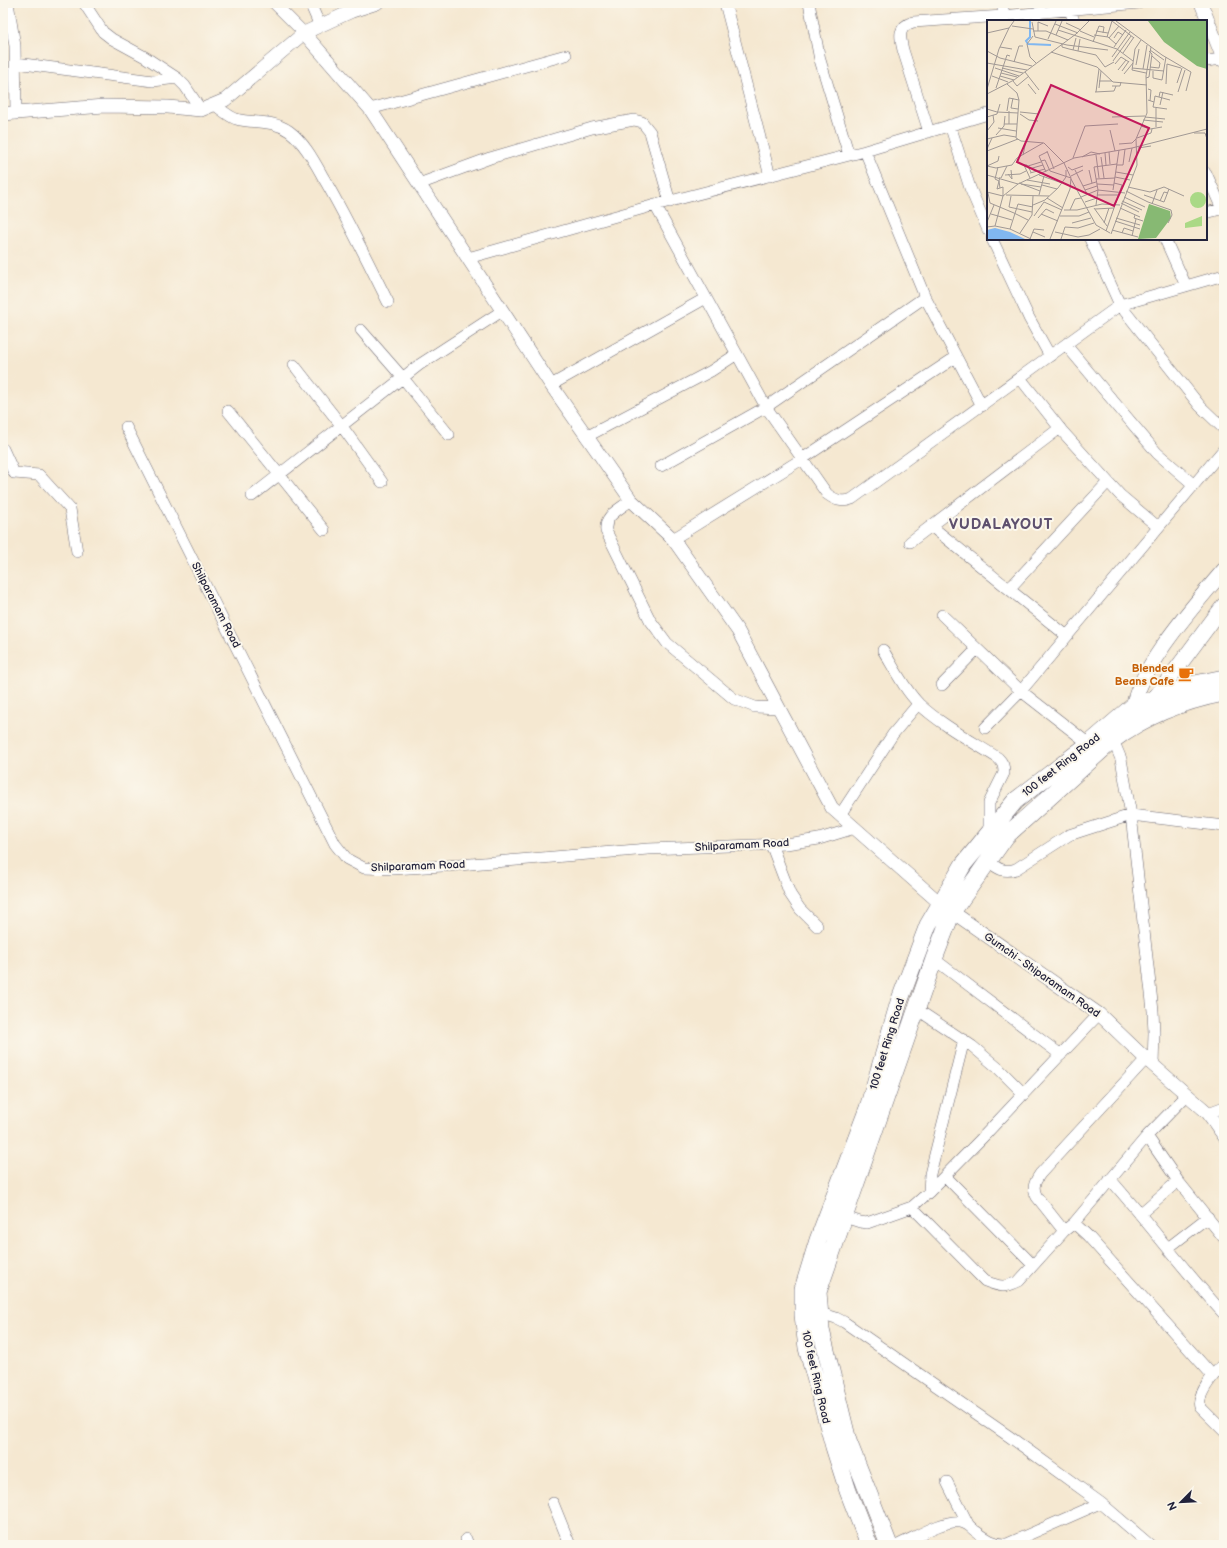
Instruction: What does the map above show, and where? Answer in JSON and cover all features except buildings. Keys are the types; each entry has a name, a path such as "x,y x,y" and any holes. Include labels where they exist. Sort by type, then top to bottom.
{"main road":[{"path":"1132,726 1132,707 1144,676 1190,610 1224,570"},
{"path":"1151,716 1154,698 1224,605"},
{"name":"100 feet Ring Road","path":"889,1545 848,1441 821,1330 818,1292 918,1010 934,959 946,908 963,865 1015,801 1088,744 1132,707 1195,684 1224,678"},
{"name":"100 feet Ring Road","path":"869,1545 836,1454 818,1388 806,1341 803,1315 803,1289 818,1240 868,1108 899,1002 928,926 988,861 1006,836 1113,740 1132,726 1151,716 1196,699 1224,693"}],"street":[{"path":"8,3 12,19 16,63 9,113 104,106 168,107 201,110 225,100 304,33 352,11 377,3"},
{"path":"84,3 103,32 112,39 145,56 177,78 185,86 201,110"},
{"path":"274,3 304,33"},
{"path":"310,3 320,26"},
{"path":"725,3 770,176"},
{"path":"809,3 820,60 849,155"},
{"path":"1002,3 1004,18"},
{"path":"929,132 900,37 902,29 906,24 913,22 1004,18 1139,3"},
{"path":"1201,3 1223,60 1207,61"},
{"path":"1070,10 1074,20"},
{"name":"Gumchi - Shiparamam Road","path":"304,33 370,109 551,385 631,500 673,539 738,631 832,808 946,908 1099,1014 1150,1062 1208,1113 1224,1136"},
{"path":"370,109 566,55"},
{"path":"16,63 153,81 177,78"},
{"path":"216,105 226,114 235,119 264,122 281,126 290,131 299,140 312,156 339,203 388,302"},
{"path":"468,258 655,206 865,151 987,114"},
{"path":"419,184 490,158 592,128 634,120 642,122 650,132 670,202"},
{"path":"950,125 970,188 987,228"},
{"path":"865,151 925,297 982,406"},
{"path":"1207,175 1223,209 1207,213"},
{"path":"655,206 766,407 827,494 834,500 847,501 852,499 1120,305 1224,275"},
{"path":"992,240 1029,318 1050,356"},
{"path":"1090,240 1120,305 1200,406 1224,429"},
{"path":"1165,240 1186,286"},
{"path":"661,466 766,407 925,297"},
{"path":"551,385 706,298"},
{"path":"252,496 419,365 502,311"},
{"path":"361,330 403,378 449,435"},
{"path":"1066,345 1157,453 1194,485"},
{"path":"586,437 711,371 737,354"},
{"path":"673,539 802,459 956,357"},
{"path":"294,364 341,425 382,482"},
{"path":"1020,378 1060,428 1120,495 1158,527"},
{"path":"228,411 324,530"},
{"name":"Shilparamam Road","path":"126,427 335,844 347,859 364,868 393,869 459,865 648,849 786,844 819,839 855,828"},
{"path":"910,542 1060,428"},
{"path":"3,449 14,473 39,474 70,509 78,552"},
{"path":"985,728 1021,691 1224,449"},
{"path":"1009,589 1108,482"},
{"path":"631,500 608,518 606,531 650,620 667,643 734,699 754,707 779,708"},
{"path":"931,526 1067,636"},
{"path":"942,615 1021,691 1088,744"},
{"path":"942,685 977,649"},
{"path":"883,650 918,704 943,723 998,758 1002,763 1004,773 989,803 989,833"},
{"path":"840,815 893,734 918,704"},
{"path":"1064,1231 1037,1197 1033,1186 1040,1174 1150,1062 1154,1033 1153,1011 1131,815 1121,759 1113,740"},
{"path":"988,861 1001,870 1008,872 1069,835 1131,815 1224,826"},
{"path":"771,844 790,894 800,909 817,926"},
{"path":"934,959 1061,1055"},
{"path":"918,1010 964,1040 998,1068 1024,1094"},
{"path":"845,1217 867,1223 912,1207 945,1176 1099,1014"},
{"path":"929,1192 930,1174 964,1040"},
{"path":"912,1207 985,1281 1004,1287 1011,1285 1019,1281 1074,1222 1147,1136 1187,1095"},
{"path":"1208,1113 1224,1107"},
{"path":"1147,1136 1178,1180 1224,1238"},
{"path":"945,1176 1033,1265"},
{"path":"1110,1179 1196,1284 1224,1314"},
{"path":"1140,1214 1178,1180"},
{"path":"1168,1248 1208,1217"},
{"path":"1074,1222 1213,1376"},
{"path":"820,1313 836,1318 850,1326 1010,1437 1101,1503 1150,1545"},
{"path":"1224,1363 1213,1376 1198,1402 1200,1407 1224,1430"},
{"path":"947,1482 968,1524"},
{"path":"553,1503 570,1545"},
{"path":"898,1545 950,1523 962,1522 968,1524 990,1541 999,1545 1007,1544 1101,1503"}],"place":[{"name":"Blended Beans Cafe","path":"1186,674"}],"district":[{"name":"VUDALAYOUT","path":"1001,524"}]}
